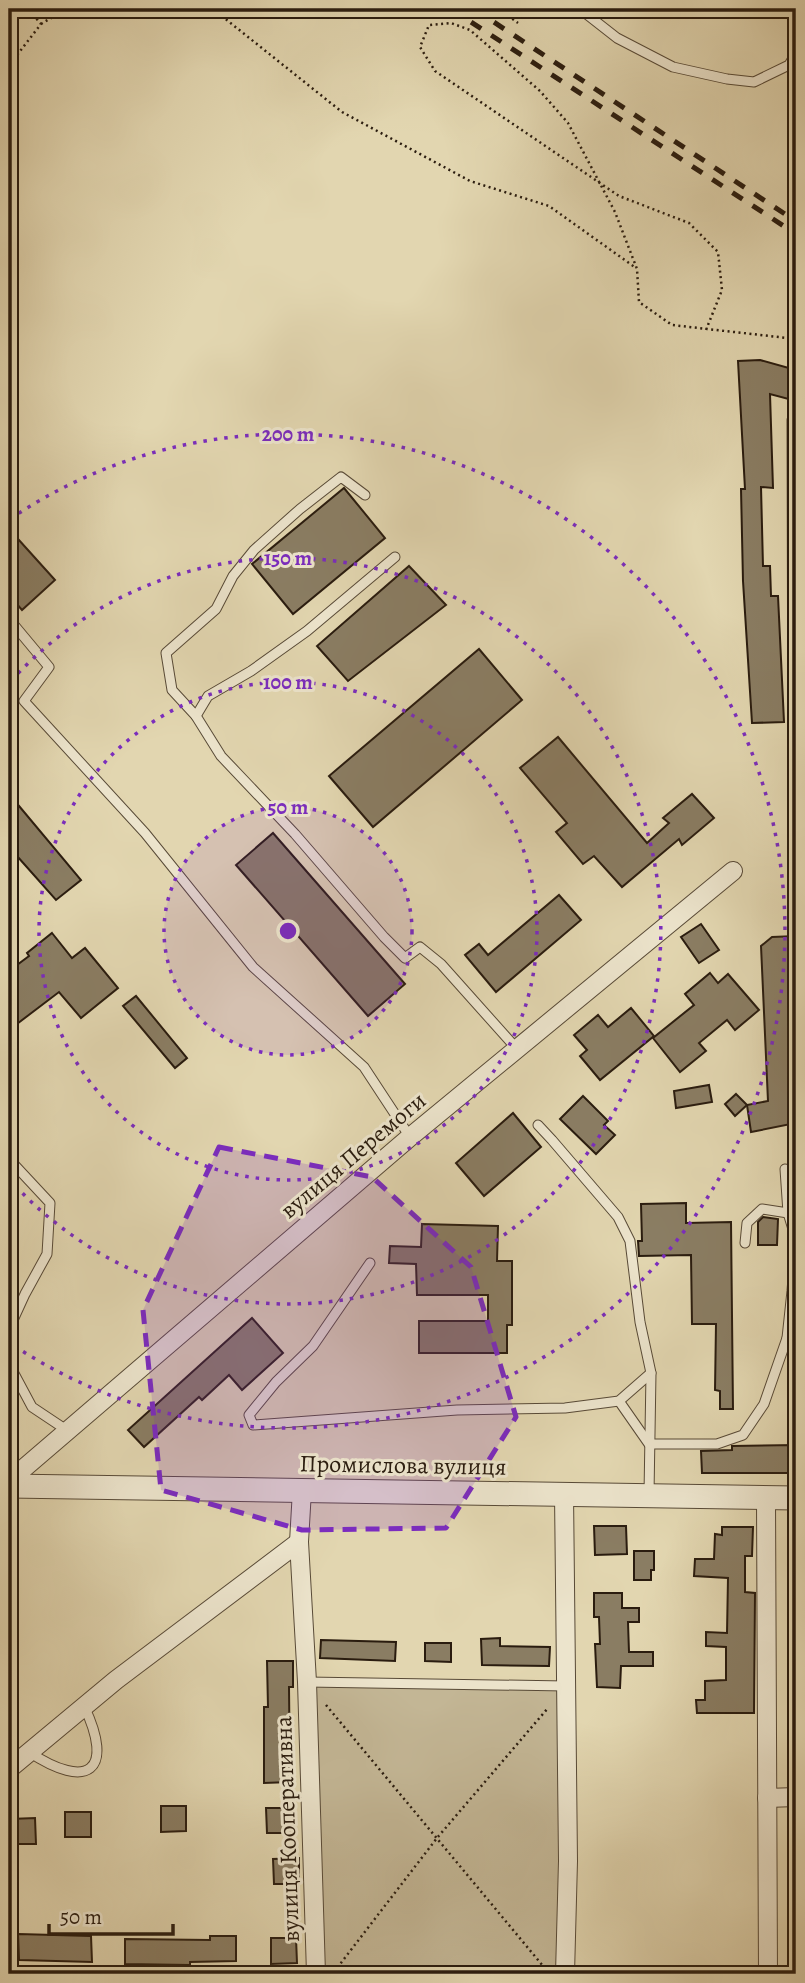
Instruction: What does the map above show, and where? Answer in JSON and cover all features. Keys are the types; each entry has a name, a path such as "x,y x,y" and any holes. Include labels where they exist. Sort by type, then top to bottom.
{"street":[{"name":"вулиця Перемоги","path":"9,1484 68,1430 516,1048 733,870"},
{"name":"Промислова вулиця","path":"9,1484 649,1494 796,1499"},
{"name":"вулиця Кооперативна","path":"302,1490 299,1542 307,1682 316,1974"},
{"path":"564,1493 568,1861 565,1974"},
{"path":"766,1498 768,1974"},
{"path":"9,1769 84,1706 299,1542"},
{"path":"767,1798 796,1797"}],"lane":[{"path":"580,9 617,38 673,66 727,79 754,82 789,65 796,53"},
{"path":"796,422 792,420 793,798 796,820"},
{"path":"365,495 341,477 254,550 233,576 216,610 166,653 172,690 196,716 221,756 295,834 384,937 405,958 420,947 440,964 516,1048"},
{"path":"196,716 208,696 251,671 307,631 395,557"},
{"path":"9,619 49,667 24,701 145,833 253,967 364,1068 410,1138"},
{"path":"538,1125 618,1217 631,1241 640,1322 651,1373 649,1494"},
{"path":"9,1159 50,1203 47,1254 24,1294 9,1329"},
{"path":"649,1444 717,1444 743,1435 764,1404 787,1338 794,1291 796,1239 788,1213 785,1169"},
{"path":"745,1243 747,1223 762,1209 788,1213"},
{"path":"370,1263 313,1346 276,1382 249,1415 253,1425 457,1410 565,1408 619,1401 651,1373"},
{"path":"787,1338 796,1343"},
{"path":"9,1364 32,1407 68,1430"},
{"path":"619,1401 649,1444"},
{"name":"вулиця Кооперативна","path":"307,1682 566,1686"},
{"path":"29,1752 51,1767 69,1773 85,1772 94,1765 98,1754 97,1739 84,1706"}],"path":[{"path":"28,9 41,24"},
{"path":"9,62 41,24 66,9"},
{"path":"213,9 342,112 470,181 549,206 637,269"},
{"path":"499,9 518,23"},
{"path":"706,330 722,290 718,253 689,223 619,196 598,181 562,159 524,130 435,71 420,47 429,25 451,23 470,30 540,91 568,123 598,181 615,212 637,269 639,302 672,325 706,330 796,339"},
{"path":"307,1682 550,1974"},
{"path":"332,1974 437,1838 566,1686"}],"highlighted area":[{"path":"219,1147 372,1177 471,1267 516,1417 446,1528 302,1530 161,1490 143,1310"}],"shaded area":[{"path":"307,1682 566,1686 565,1974 316,1974"}],"building":[{"path":"760,360 796,370 796,401 770,394 773,488 761,487 763,566 770,566 771,596 778,596 784,722 752,723 743,581 741,489 745,489 738,361"},
{"path":"344,488 385,538 293,614 252,564"},
{"path":"9,529 55,580 22,610 9,595"},
{"path":"409,566 446,605 348,681 317,646"},
{"path":"479,649 522,700 373,827 329,776"},
{"path":"558,737 647,843 669,823 663,818 692,794 714,818 682,845 679,839 622,887 594,856 583,864 556,832 567,823 520,768"},
{"path":"9,794 81,880 56,900 9,847"},
{"path":"273,833 405,984 368,1016 236,865"},
{"path":"559,895 581,920 496,992 465,955 479,944 488,955"},
{"path":"701,924 719,950 699,963 681,937"},
{"path":"52,933 72,958 85,948 118,988 81,1018 59,992 9,1030 9,971"},
{"path":"796,936 796,1123 751,1132 747,1105 768,1101 761,946 772,937"},
{"path":"710,973 718,983 728,974 759,1010 735,1030 727,1020 699,1043 706,1051 680,1072 653,1038 694,1005 685,994"},
{"path":"136,996 187,1058 175,1068 123,1006"},
{"path":"631,1008 654,1036 600,1080 580,1056 587,1050 574,1035 598,1015 608,1027"},
{"path":"709,1085 712,1102 676,1108 674,1091"},
{"path":"736,1094 747,1105 735,1116 725,1104"},
{"path":"583,1096 608,1121 604,1125 615,1135 596,1154 560,1119"},
{"path":"513,1113 541,1147 484,1196 456,1163"},
{"path":"686,1203 686,1223 731,1222 733,1409 720,1409 720,1391 715,1390 716,1324 692,1324 691,1255 639,1256 638,1241 642,1241 641,1204"},
{"path":"763,1217 778,1219 777,1245 758,1245 758,1222"},
{"path":"422,1224 498,1226 497,1261 512,1261 512,1325 507,1325 507,1353 419,1353 419,1321 488,1321 488,1295 417,1295 416,1264 389,1263 390,1246 421,1247"},
{"path":"252,1318 283,1353 242,1390 229,1375 202,1400 199,1397 144,1447 128,1430"},
{"path":"796,1445 796,1473 702,1473 701,1451 732,1450 732,1446"},
{"path":"594,1526 626,1526 627,1554 595,1555"},
{"path":"722,1527 753,1527 752,1556 745,1556 745,1592 755,1593 754,1713 697,1713 696,1700 705,1700 705,1681 726,1680 726,1647 706,1646 706,1632 727,1633 728,1578 694,1576 695,1559 714,1559 715,1534 722,1535"},
{"path":"634,1551 654,1551 651,1580 634,1580"},
{"path":"594,1593 622,1593 622,1608 639,1608 639,1622 628,1622 629,1652 653,1652 653,1666 621,1666 620,1688 597,1687 595,1644 600,1644 599,1617 594,1617"},
{"path":"500,1638 500,1646 550,1647 549,1666 482,1665 481,1639"},
{"path":"321,1640 396,1642 395,1661 320,1658"},
{"path":"425,1643 451,1643 451,1662 425,1661"},
{"path":"267,1661 293,1661 293,1687 289,1687 290,1782 264,1783 264,1707 268,1707"},
{"path":"161,1806 186,1806 186,1831 161,1832"},
{"path":"266,1808 292,1808 292,1833 267,1833"},
{"path":"65,1812 91,1812 91,1837 65,1837"},
{"path":"35,1818 36,1844 10,1844 10,1819"},
{"path":"299,1858 299,1884 274,1884 273,1859"},
{"path":"18,1934 91,1936 92,1962 19,1960"},
{"path":"210,1936 236,1936 236,1961 190,1962 190,1965 125,1964 125,1939 210,1940"},
{"path":"271,1938 296,1938 297,1963 271,1964"}],"railway":[{"path":"451,9 796,234"},
{"path":"474,9 788,216"},
{"path":"792,264 796,266"}]}
